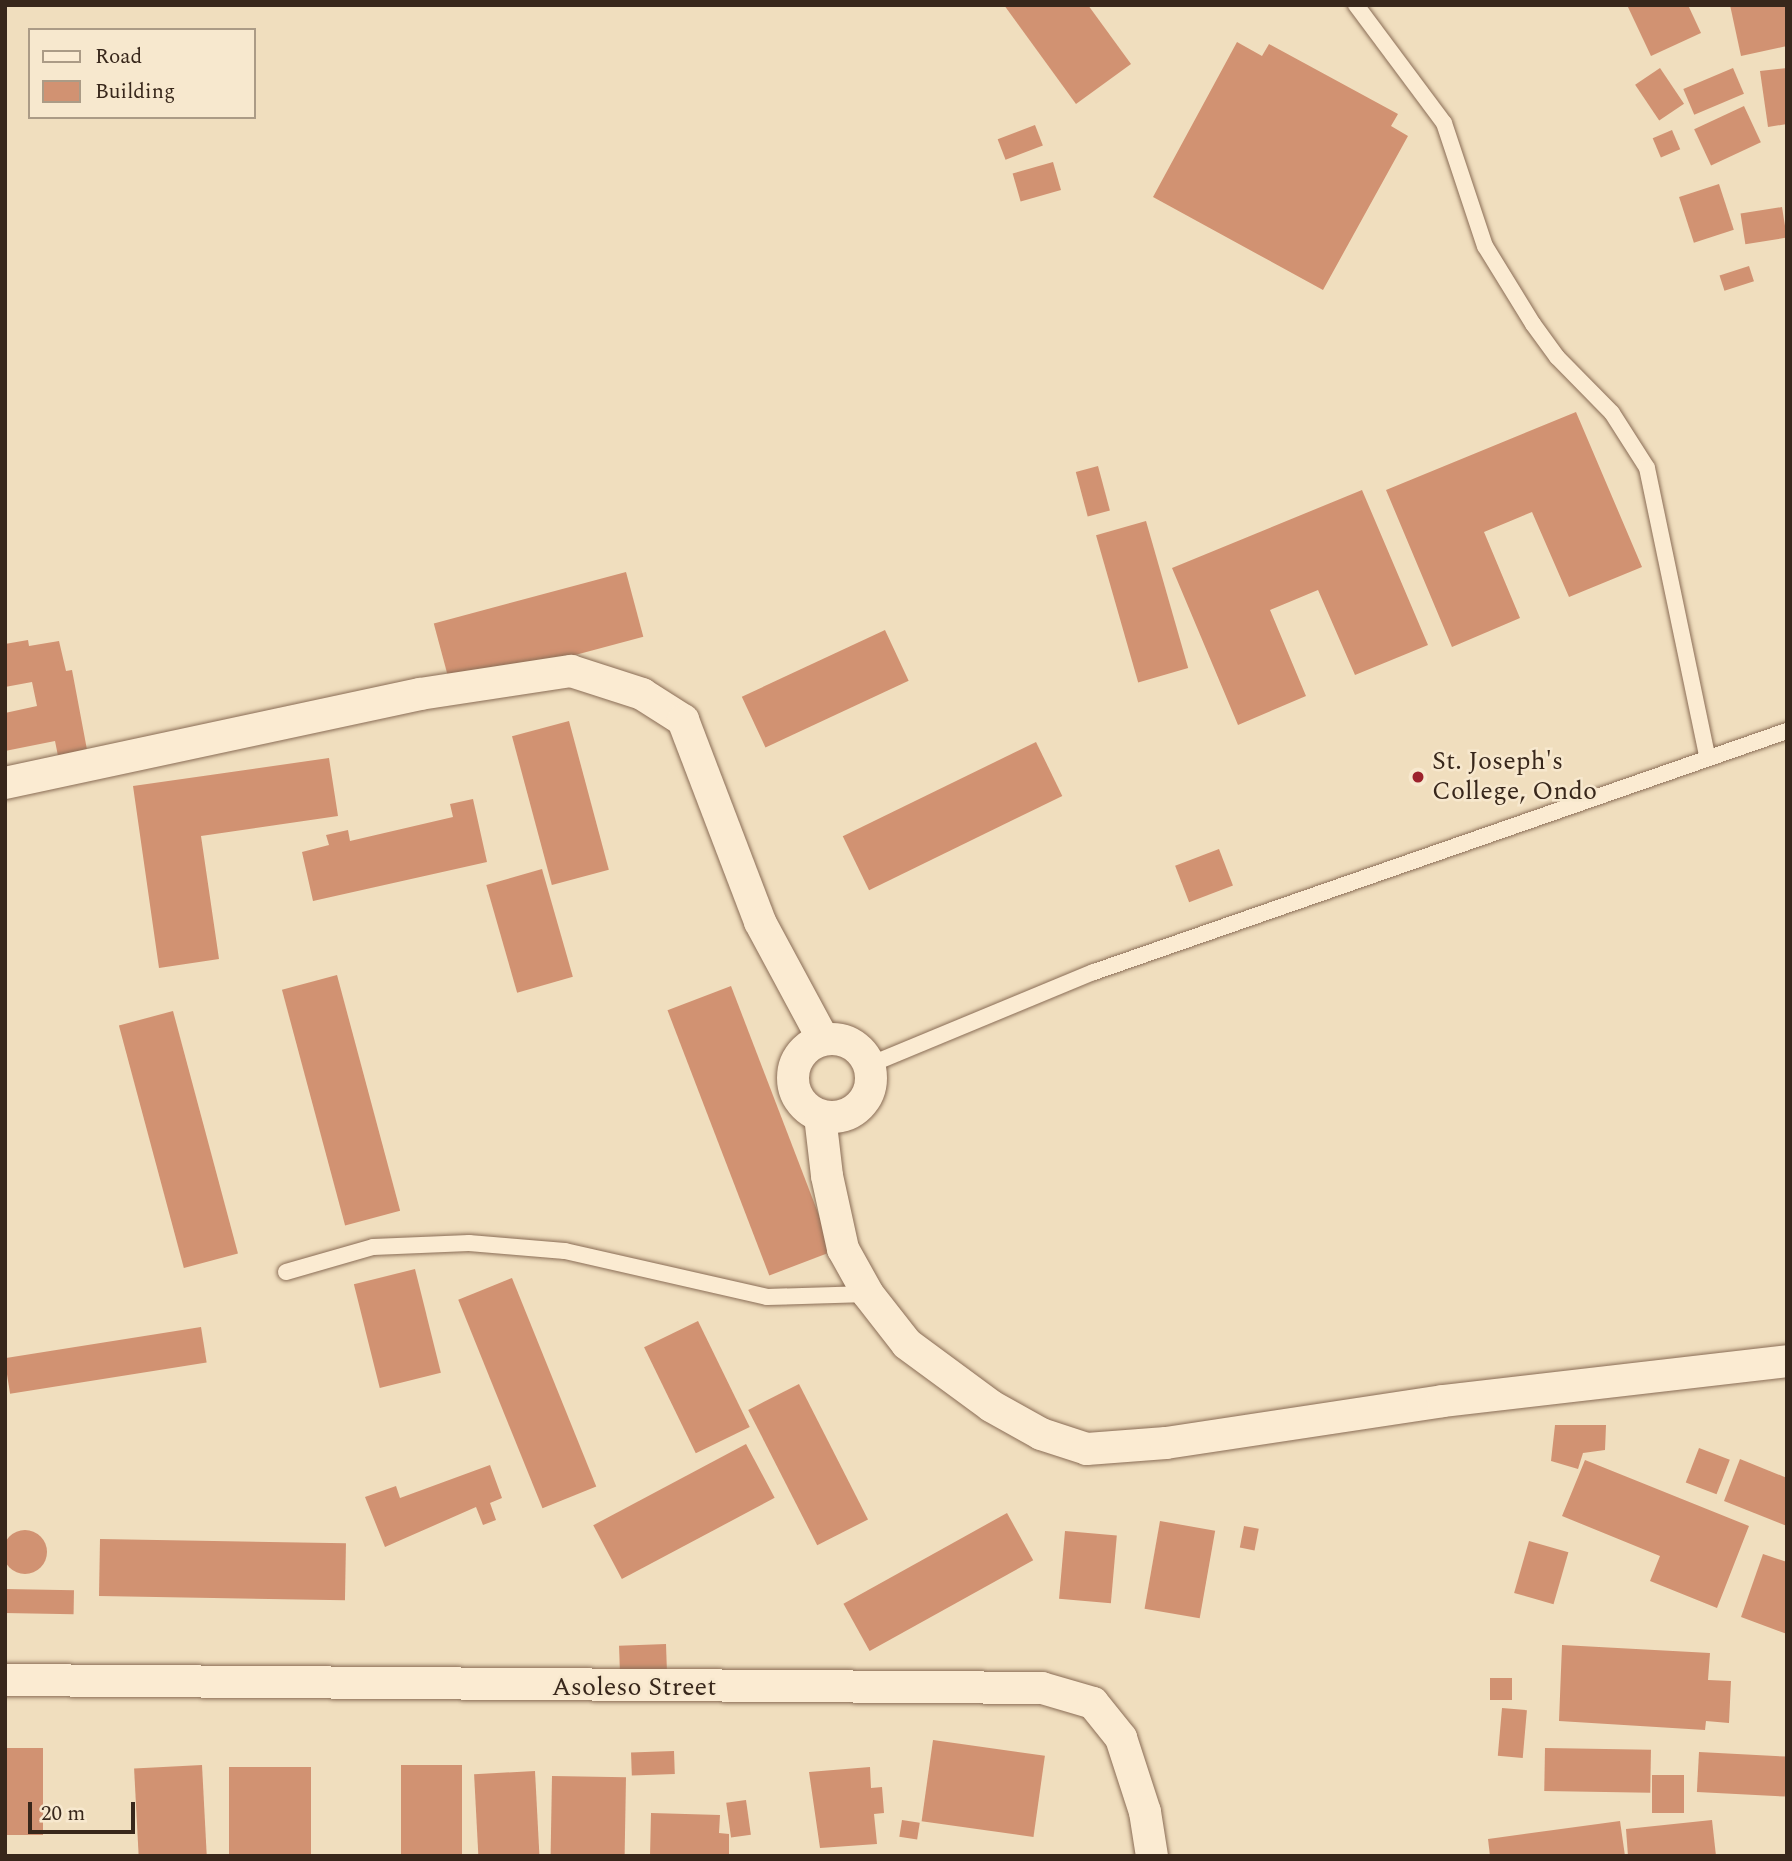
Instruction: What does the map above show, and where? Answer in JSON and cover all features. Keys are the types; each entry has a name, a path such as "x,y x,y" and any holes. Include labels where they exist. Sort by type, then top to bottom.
{"street":[{"path":"5,783 420,694 571,671 642,694 683,720 760,922 822,1037 859,1050 869,1065 866,1099 854,1111 838,1118 820,1116 805,1107 795,1093 793,1076 798,1059 822,1037"},
{"path":"820,1116 827,1176 843,1249 868,1294 907,1344 991,1406 1041,1434 1087,1449 1167,1443 1443,1401 1787,1361"},
{"name":"Asoleso Street","path":"5,1680 1042,1688 1093,1703 1121,1738 1145,1812 1152,1856"}],"lane":[{"path":"1356,5 1444,123 1485,246 1533,324 1557,357 1612,413 1647,468 1707,756"},
{"path":"869,1065 1094,972 1707,756 1787,731"},
{"path":"286,1272 373,1247 469,1243 565,1251 767,1297 868,1294"}],"building":[{"path":"1004,5 1088,5 1131,64 1076,104"},
{"path":"1627,5 1688,5 1701,33 1651,56"},
{"path":"1730,5 1787,5 1787,46 1741,56"},
{"path":"1237,42 1262,56 1269,44 1398,114 1391,126 1408,136 1323,290 1153,197"},
{"path":"1660,68 1684,104 1659,120 1635,85"},
{"path":"1733,68 1744,94 1694,115 1683,89"},
{"path":"1787,68 1787,124 1768,127 1760,71"},
{"path":"1744,106 1761,142 1711,165 1694,129"},
{"path":"1035,125 1043,146 1006,160 998,139"},
{"path":"1672,130 1680,149 1661,158 1653,138"},
{"path":"1053,162 1061,190 1021,201 1013,174"},
{"path":"1719,184 1734,230 1694,243 1679,197"},
{"path":"1782,207 1787,238 1745,244 1741,214"},
{"path":"1749,266 1754,281 1724,291 1720,276"},
{"path":"1576,412 1642,567 1569,597 1532,512 1484,532 1520,618 1452,647 1386,490"},
{"path":"1098,466 1110,510 1088,516 1076,472"},
{"path":"1362,490 1428,645 1355,675 1318,590 1270,610 1306,696 1238,725 1172,568"},
{"path":"1146,521 1188,668 1138,682 1096,535"},
{"path":"626,572 643,637 451,688 434,624"},
{"path":"885,630 909,681 765,748 742,697"},
{"path":"28,640 29,646 59,641 66,671 72,670 88,755 59,761 55,741 5,751 5,713 37,706 32,682 5,687 5,644"},
{"path":"569,721 609,870 552,885 512,736"},
{"path":"1036,742 1062,796 869,890 843,836"},
{"path":"329,758 338,816 201,836 219,959 159,968 133,786"},
{"path":"473,799 487,862 313,901 302,852 329,845 326,835 348,830 350,841 453,817 450,804"},
{"path":"1219,849 1233,885 1189,902 1175,866"},
{"path":"542,869 573,977 517,993 486,885"},
{"path":"337,975 400,1211 345,1225 282,990"},
{"path":"731,986 833,1251 769,1276 668,1010"},
{"path":"173,1011 238,1253 184,1268 119,1025"},
{"path":"415,1269 441,1373 380,1388 354,1284"},
{"path":"512,1278 596,1487 543,1508 458,1300"},
{"path":"698,1321 750,1427 696,1453 644,1347"},
{"path":"201,1327 207,1363 10,1394 5,1358"},
{"path":"799,1384 868,1519 817,1545 748,1410"},
{"path":"1555,1425 1606,1425 1605,1450 1583,1453 1578,1469 1551,1461"},
{"path":"746,1444 775,1498 622,1579 593,1525"},
{"path":"1699,1448 1730,1460 1717,1494 1686,1483"},
{"path":"1740,1459 1787,1478 1787,1526 1724,1501"},
{"path":"1585,1460 1749,1526 1717,1608 1650,1581 1660,1556 1562,1516"},
{"path":"490,1465 502,1498 490,1503 496,1520 483,1525 476,1507 385,1547 365,1497 396,1486 400,1498"},
{"path":"1007,1513 1033,1560 870,1651 843,1604"},
{"path":"1160,1521 1215,1531 1200,1618 1145,1609"},
{"path":"1244,1526 1259,1529 1255,1550 1240,1548"},
{"path":"25,1530 34,1531 41,1536 46,1543 46,1561 41,1568 34,1573 25,1574 16,1573 9,1568 4,1561 3,1552 4,1543 9,1536 16,1531"},
{"path":"1065,1531 1117,1536 1111,1603 1059,1599"},
{"path":"100,1539 346,1543 345,1600 99,1596"},
{"path":"1529,1541 1568,1552 1554,1604 1514,1593"},
{"path":"1763,1554 1787,1562 1787,1634 1741,1617"},
{"path":"5,1589 74,1590 74,1614 5,1613"},
{"path":"666,1644 667,1669 620,1671 619,1646"},
{"path":"1562,1645 1710,1653 1708,1680 1731,1681 1729,1723 1706,1721 1705,1730 1559,1721"},
{"path":"1490,1678 1512,1678 1512,1700 1490,1700"},
{"path":"1502,1708 1527,1710 1523,1758 1498,1756"},
{"path":"933,1740 1045,1756 1033,1837 922,1821"},
{"path":"5,1748 43,1748 43,1835 5,1835"},
{"path":"1545,1748 1651,1750 1650,1793 1544,1791"},
{"path":"674,1751 675,1774 632,1775 631,1753"},
{"path":"1699,1752 1787,1757 1785,1797 1697,1792"},
{"path":"202,1765 207,1856 139,1856 134,1769"},
{"path":"401,1765 462,1765 462,1856 401,1856"},
{"path":"229,1767 311,1767 311,1856 229,1856"},
{"path":"870,1767 871,1788 882,1787 884,1813 874,1814 877,1844 820,1848 809,1772"},
{"path":"535,1771 539,1856 478,1856 474,1774"},
{"path":"1652,1775 1684,1775 1684,1813 1652,1813"},
{"path":"552,1776 626,1777 625,1856 551,1856"},
{"path":"746,1800 751,1835 731,1837 726,1803"},
{"path":"651,1813 720,1815 719,1833 729,1834 729,1856 650,1856"},
{"path":"902,1820 920,1823 917,1840 899,1837"},
{"path":"1712,1820 1716,1856 1628,1856 1626,1829"},
{"path":"1620,1821 1625,1856 1490,1856 1488,1839"}],"place":[{"name":"St. Joseph's College, Ondo","path":"1418,777"}]}
